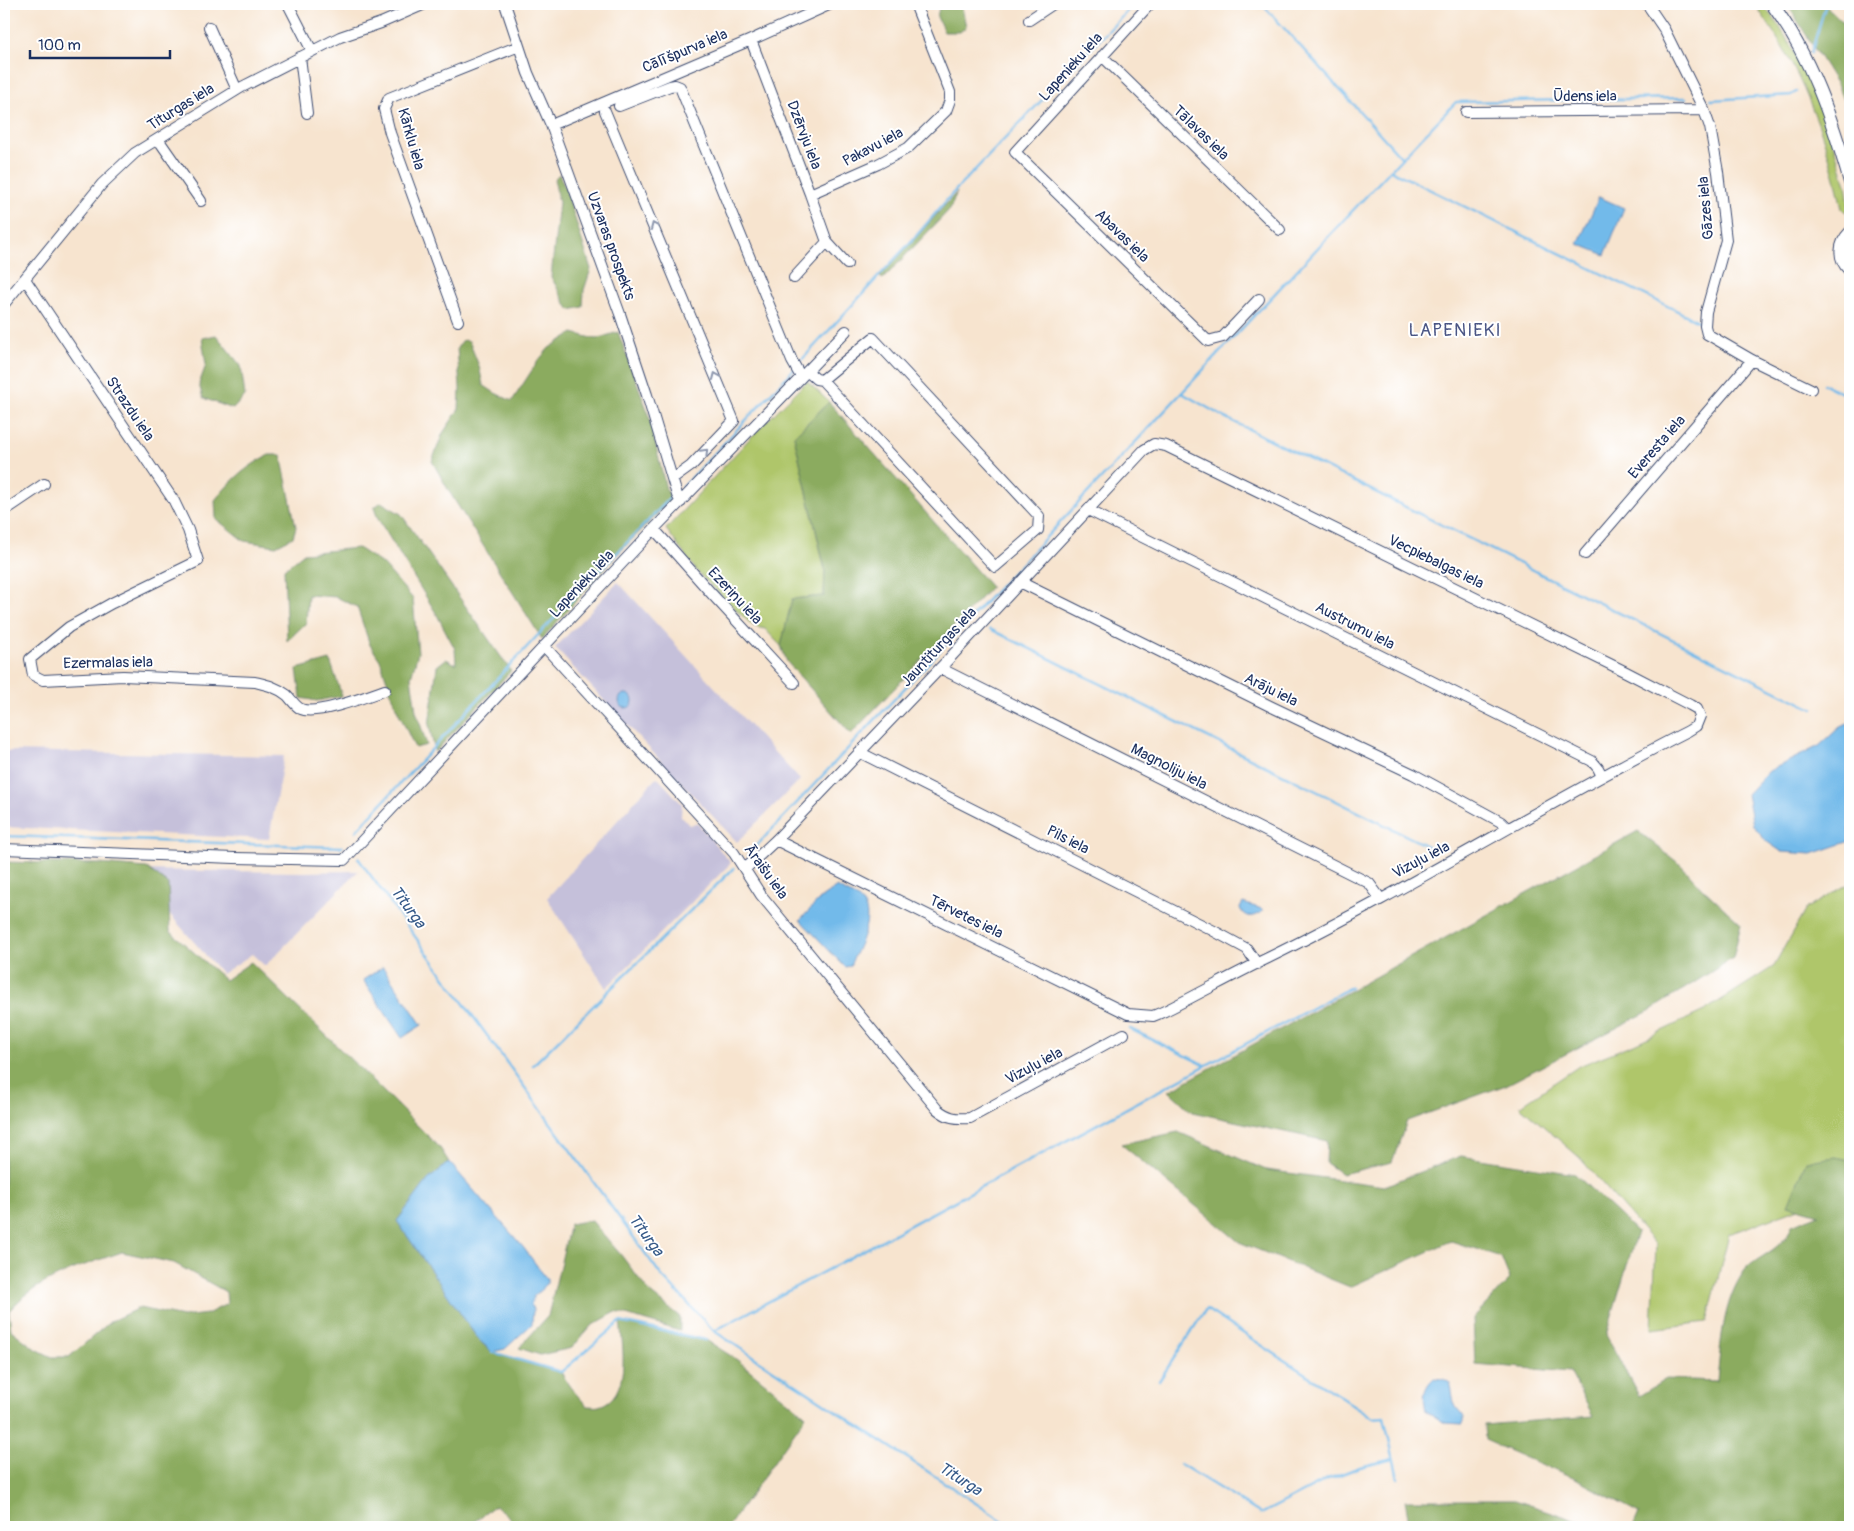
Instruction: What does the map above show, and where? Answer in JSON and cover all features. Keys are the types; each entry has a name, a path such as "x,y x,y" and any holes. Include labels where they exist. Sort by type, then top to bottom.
{"main road":[{"path":"1772,4 1802,51 1824,100 1850,182"},
{"path":"1850,233 1843,242 1841,250 1842,259 1850,270"}],"street":[{"path":"288,4 312,51"},
{"name":"Titurgas iela","path":"5,300 25,279 102,184 134,153 237,90 300,57 340,37 381,23 425,4"},
{"name":"Uzvaras prospekts","path":"505,4 620,314 681,502"},
{"name":"Cālīšpurva iela","path":"551,124 751,40 831,4"},
{"name":"Pakavu iela","path":"810,194 878,164 908,148 946,111 950,100 950,92 915,4"},
{"path":"1029,20 1053,4"},
{"name":"Lapenieku iela","path":"1015,152 1150,4"},
{"name":"Gāzes iela","path":"1648,4 1664,29 1704,110 1710,128 1718,172 1726,240 1706,312 1705,326 1707,334 1752,360 1811,389"},
{"path":"209,27 237,90"},
{"name":"Dzērvju iela","path":"751,40 827,242 847,264"},
{"name":"Kārklu iela","path":"458,321 390,133 384,109 389,98 519,46"},
{"name":"Tālavas iela","path":"1102,56 1280,230"},
{"path":"300,57 307,113"},
{"path":"619,106 670,86 680,87 792,361 804,374 822,380 995,568 1038,530 1039,516 873,338 822,380"},
{"name":"Ūdens iela","path":"1466,112 1704,110"},
{"path":"605,111 734,421 691,466 673,479"},
{"path":"158,139 201,201"},
{"name":"Abavas iela","path":"1015,152 1208,341 1223,337 1259,299"},
{"path":"794,278 827,242"},
{"name":"Strazdu iela","path":"25,279 174,501 188,530 198,561"},
{"name":"Lapenieku iela","path":"4,850 344,860 654,529 709,475 846,331"},
{"name":"Everesta iela","path":"1585,554 1752,360"},
{"name":"Jauntiturgas iela","path":"745,869 776,840 940,668 1144,450 1154,444"},
{"name":"Vecpiebalgas iela","path":"1154,444 1166,446 1626,672 1697,709 1700,716"},
{"path":"4,511 44,484"},
{"name":"Austrumu iela","path":"1088,510 1592,761 1602,776"},
{"name":"Ezeriņu iela","path":"654,529 794,683"},
{"name":"Ezermalas iela","path":"198,561 112,603 69,627 30,659 32,675 43,680 123,676 255,682 274,686 301,709 313,710 347,703 384,690"},
{"name":"Arāju iela","path":"1020,582 1272,707 1414,774 1501,822 1507,828"},
{"name":"Āraišu iela","path":"544,646 734,853 761,895 937,1109 947,1116 956,1119"},
{"name":"Magnoliju iela","path":"940,668 1369,883 1380,898"},
{"name":"Vizuļu iela","path":"1145,1016 1160,1013 1310,938 1380,898 1455,859 1507,828 1524,821 1602,776 1696,726 1700,716"},
{"name":"Pils iela","path":"859,752 1212,930 1247,949 1256,964"},
{"name":"Tērvetes iela","path":"776,840 1128,1014 1145,1016"},
{"name":"Vizuļu iela","path":"956,1119 970,1118 1124,1034"}],"shaded area":[{"path":"618,582 800,780 737,842 555,648"},
{"path":"4,751 284,756 269,839 4,827"},
{"path":"657,777 682,804 681,816 689,825 697,823 731,863 606,988 547,898"},
{"path":"124,870 358,871 265,966 252,954 222,974 166,910"}],"green space":[{"path":"949,4 957,4 962,7 966,27 960,32 944,32 937,17 939,8"},
{"path":"1755,4 1762,4 1778,24 1820,103 1846,184 1850,212 1842,209 1828,153 1798,77 1771,28"},
{"path":"1787,4 1824,4 1842,21 1850,32 1850,116 1836,83"},
{"path":"559,174 566,190 591,269 584,290 583,307 570,310 551,277 559,202 554,179"},
{"path":"957,192 950,209 883,279 880,277"},
{"path":"618,332 648,412 666,489 671,497 670,501 615,557 542,639 450,493 432,461 443,433 459,409 460,388 457,348 463,340 469,341 479,366 483,385 512,401 538,361 549,348 573,333 596,339"},
{"path":"216,335 241,366 245,396 233,409 203,398 199,384 206,365 202,338"},
{"path":"807,381 829,402 794,436 825,570 824,596 792,599 781,646 765,629 753,626 698,573 666,529 752,436"},
{"path":"829,402 991,587 851,734 787,662 781,646 792,599 824,596 825,569 794,436"},
{"path":"269,455 281,455 296,527 293,537 276,546 244,541 216,519 215,500 239,474"},
{"path":"381,502 401,514 511,671 435,752 429,725 437,666 446,659 456,664 455,649 436,613 378,519 374,508"},
{"path":"358,548 384,565 413,599 418,653 411,677 416,711 427,745 415,748 396,707 380,660 370,645 357,607 336,597 308,595 306,623 287,641 284,569 304,553"},
{"path":"330,660 342,696 317,701 301,698 297,669"},
{"path":"1638,831 1682,866 1702,888 1741,924 1733,958 1651,1010 1506,1085 1407,1121 1392,1162 1342,1174 1326,1163 1327,1141 1192,1112 1169,1091"},
{"path":"4,862 99,864 147,868 168,884 170,931 225,980 251,962 440,1148 449,1162 428,1180 397,1221 478,1339 492,1352 561,1372 570,1387 587,1406 598,1406 609,1401 616,1392 620,1382 623,1370 623,1357 620,1322 706,1340 736,1359 806,1416 728,1527 520,1527 495,1505 468,1527 4,1527","holes":["122,1252 174,1263 226,1292 227,1304 207,1314 183,1317 139,1308 111,1321 69,1357 52,1357 34,1348 11,1330 9,1311 33,1290 61,1274"]},
{"path":"1850,883 1850,1191 1834,1195 1729,1234 1707,1322 1652,1329 1656,1245 1579,1157 1520,1106 1579,1066 1634,1044 1704,1011 1773,967 1806,909"},
{"path":"1178,1132 1266,1170 1384,1186 1461,1156 1575,1174 1637,1232 1606,1335 1639,1396 1666,1379 1717,1381 1727,1309 1737,1282 1748,1267 1782,1241 1792,1225 1819,1214 1788,1205 1806,1161 1836,1157 1850,1160 1850,1527 1799,1527 1785,1521 1761,1527 1633,1527 1639,1513 1581,1482 1485,1440 1484,1425 1593,1416 1570,1372 1475,1364 1473,1318 1510,1279 1501,1257 1451,1241 1350,1287 1239,1242 1121,1144"},
{"path":"591,1220 649,1292 680,1317 680,1331 616,1312 591,1326 572,1348 540,1355 519,1348 548,1316 570,1224"},
{"path":"1405,1500 1515,1500 1584,1523 1587,1527 1410,1527"}],"water":[{"path":"1599,197 1624,208 1605,255 1578,244"},
{"path":"623,694 629,694 633,701 629,708 623,708 619,704 619,698"},
{"path":"1850,723 1850,841 1812,854 1782,852 1766,841 1753,825 1747,794 1769,771 1819,746 1840,727"},
{"path":"837,887 851,894 863,904 867,918 863,935 850,966 845,967 800,920 821,898"},
{"path":"1243,903 1262,909 1262,912 1253,916 1247,916 1240,908"},
{"path":"383,967 422,1025 402,1038 363,980"},
{"path":"449,1162 523,1247 547,1279 547,1284 534,1296 531,1304 533,1310 532,1324 505,1349 492,1352 478,1339 397,1221 428,1180"},
{"path":"1434,1378 1443,1379 1450,1383 1456,1407 1464,1417 1463,1424 1445,1423 1426,1411 1425,1393 1428,1385"}],"waterway":[{"path":"797,365 916,236 951,195 1134,4"},
{"path":"748,855 1402,158 1262,4"},
{"path":"1811,53 1826,4"},
{"path":"1711,100 1791,95 1796,92"},
{"path":"1402,158 1456,102 1686,98"},
{"path":"1390,170 1698,321"},
{"path":"683,487 794,369"},
{"path":"1824,384 1850,397"},
{"path":"1182,393 1222,416 1813,709"},
{"path":"356,831 539,634 671,497"},
{"path":"990,629 1429,847"},
{"name":"Titurga","path":"4,836 342,847"},
{"name":"Titurga","path":"358,858 661,1275 714,1331 1012,1527"},
{"path":"533,1065 734,868"},
{"path":"714,1331 1351,987"},
{"path":"1130,1029 1205,1065"},
{"path":"1159,1381 1206,1309 1373,1418 1384,1417 1398,1478"},
{"path":"492,1352 561,1372 620,1322 706,1340"},
{"path":"1180,1464 1261,1514 1326,1480 1360,1467 1393,1459"}],"district":[{"name":"LAPENIEKI","path":"1455,330"}]}
